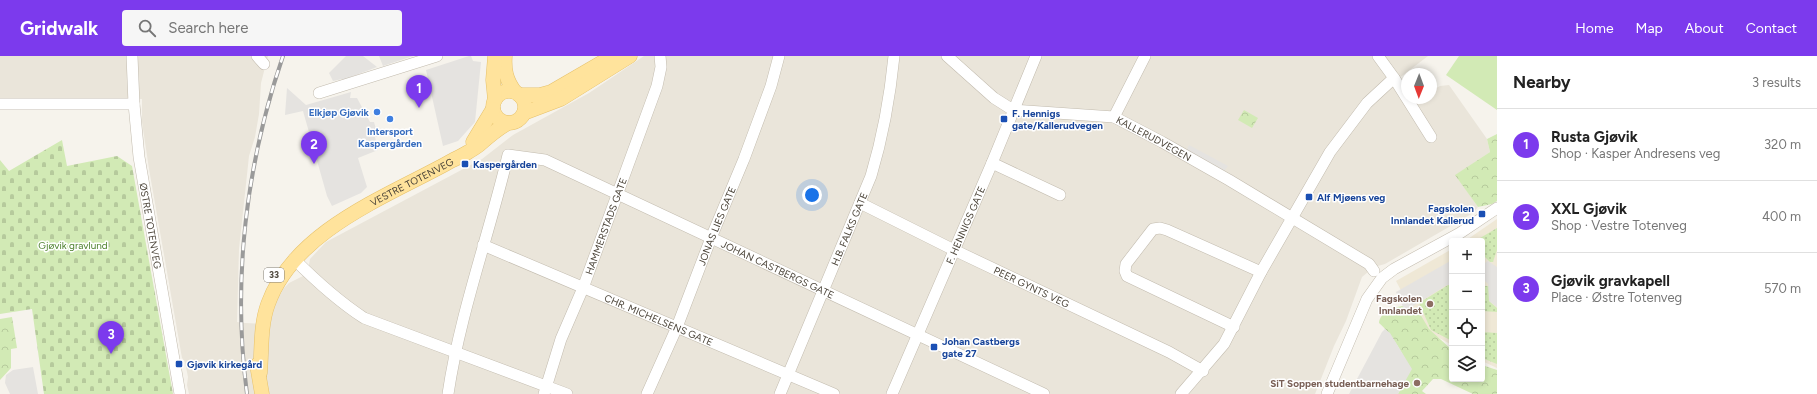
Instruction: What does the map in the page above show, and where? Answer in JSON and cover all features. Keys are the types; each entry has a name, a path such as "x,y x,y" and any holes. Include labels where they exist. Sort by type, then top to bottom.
{"main road":[{"path":"495,56 493,80 494,105 498,119 508,123"},
{"path":"505,56 504,69 507,80 525,105 524,113 561,99 630,56"},
{"path":"494,105 502,93 540,95 551,92 613,56"},
{"name":"VESTRE TOTENVEG","path":"469,150 494,105"},
{"name":"33","path":"508,123 518,120 524,113"},
{"name":"VESTRE TOTENVEG","path":"260,373 255,356 254,341 256,323 261,303 277,269 304,238 318,229 353,213 454,160 478,146 492,133 508,123"},
{"name":"VESTRE TOTENVEG","path":"262,394 260,373 263,328 268,304 283,275 294,259 320,237 353,213"}],"street":[{"name":"ØSTRE TOTENVEG","path":"132,56 134,104 142,176 180,394"},
{"path":"319,93 437,56"},
{"name":"HAMMERSTADS GATE","path":"545,390 561,339 583,288 657,86 661,67 660,56"},
{"name":"JONAS LIES GATE","path":"647,394 677,327 711,238 758,123 771,86 779,56"},
{"name":"H.B. FALKS GATE","path":"780,394 860,204 880,147 887,112 894,56"},
{"name":"KALLERUDVEGEN","path":"947,56 994,98 1013,110 1114,117 1162,142 1369,264 1374,270"},
{"name":"F. HENNIGS GATE","path":"892,394 992,163 1036,56"},
{"path":"1114,117 1145,56"},
{"path":"1378,56 1394,78 1431,137"},
{"path":"1181,394 1224,344 1291,219 1330,152 1367,103 1394,78"},
{"path":"0,104 134,104"},
{"name":"JOHAN CASTBERGS GATE","path":"484,245 508,155 544,160 1044,394"},
{"path":"992,163 1060,195"},
{"name":"PEER GYNTS VEG","path":"860,204 1169,352 1202,371"},
{"path":"1327,394 1367,299 1382,278 1401,265 1460,233 1497,208"},
{"path":"1234,327 1127,276 1125,271 1126,264 1154,229 1160,228 1262,272"},
{"path":"448,394 455,352 484,245"},
{"name":"CHR. MICHELSENS GATE","path":"484,245 834,394"},
{"path":"294,259 344,306 364,318 455,352 545,390 567,394"}],"shaded area":[{"path":"0,56 268,56 261,83 259,114 255,137 249,156 239,249 237,322 269,324 276,302 284,288 289,283 303,276 308,270 310,259 326,242 482,159 513,135 589,93 644,56 1428,56 1412,68 1401,68 1401,77 1394,82 1401,91 1401,104 1437,104 1437,88 1449,85 1487,139 1490,152 1456,175 1478,207 1473,213 1385,264 1374,267 1362,277 1346,321 1334,346 1315,394 189,394 187,385 188,377 185,362 182,358 149,169 142,122 142,99 0,99"},
{"path":"346,56 363,56 377,67 343,80 333,81 329,73"},
{"path":"379,56 413,56 383,66"},
{"path":"471,56 473,61 481,62 475,122 458,141 443,146 426,70"},
{"path":"287,88 306,105 351,92 350,98 357,98 370,122 374,122 378,136 375,137 378,150 358,158 367,187 361,193 332,206 327,196 303,111 285,115"},
{"path":"1189,145 1228,166 1224,171 1186,151"},
{"path":"1497,219 1497,368 1485,362 1485,238 1469,238"},
{"name":"Fagskolen Innlandet","path":"1449,251 1449,343 1421,328 1396,281"},
{"path":"1488,261 1497,267 1497,307 1489,301 1488,284 1485,281 1485,263"},
{"path":"1449,262 1449,285 1405,311 1396,292"},
{"path":"1385,329 1390,333 1412,369 1398,394 1349,394 1382,332"},
{"path":"33,367 38,394 10,394 5,383 6,375 13,370"}],"green space":[{"path":"1459,56 1497,56 1497,110 1446,75"},
{"path":"1244,110 1258,118 1252,128 1238,120"},
{"path":"1497,134 1497,201 1492,204 1478,207 1455,175 1490,152 1487,139"},
{"name":"Gjøvik gravlund","path":"62,140 67,166 117,156 132,166 173,394 44,394 32,309 0,314 0,160 9,171"},
{"path":"1497,228 1497,250 1493,262 1490,262 1485,257 1485,238 1480,238"},
{"path":"1449,285 1449,339 1431,330 1419,303"},
{"path":"1485,286 1489,286 1489,301 1497,308 1497,312 1485,311"},
{"path":"1402,306 1417,309 1429,329 1449,347 1449,382 1485,382 1485,366 1497,370 1497,394 1473,394 1441,379 1433,379 1422,391 1426,394 1398,394 1406,373 1405,362 1395,342 1379,323 1384,313"},
{"path":"12,317 17,348 11,349 11,368 0,380 0,319"},
{"path":"1485,332 1497,333 1497,364 1485,359"}],"railway":[{"path":"247,394 241,309 242,266 246,223 251,181 260,138 270,97 283,56"}],"place":[{"name":"Rusta Gjøvik","path":"419,108"},
{"name":"Elkjøp Gjøvik","path":"377,112"},
{"name":"Intersport Kaspergården","path":"390,119"},
{"name":"F. Hennigs gate/Kallerudvegen","path":"1004,119"},
{"name":"XXL Gjøvik","path":"314,164"},
{"name":"Kaspergården","path":"465,164"},
{"name":"Alf Mjøens veg","path":"1309,197"},
{"name":"Fagskolen Innlandet Kallerud","path":"1482,214"},
{"name":"Fagskolen Innlandet","path":"1430,304"},
{"name":"Johan Castbergs gate 27","path":"934,347"},
{"name":"Gjøvik gravkapell","path":"111,354"},
{"name":"Gjøvik kirkegård","path":"179,364"},
{"name":"SiT Soppen studentbarnehage","path":"1417,383"}]}
